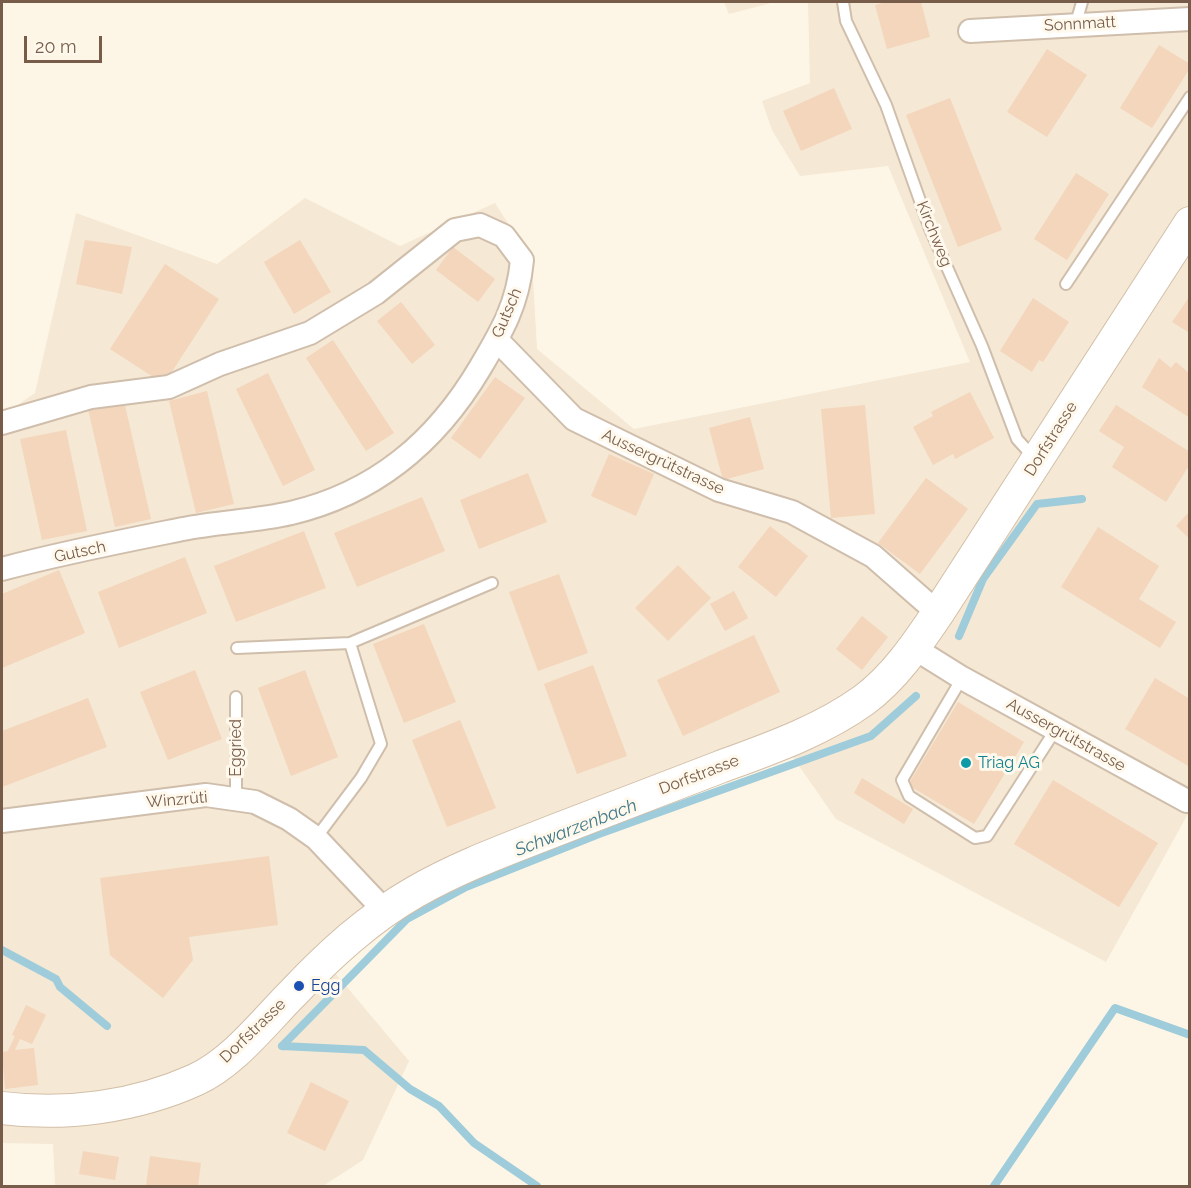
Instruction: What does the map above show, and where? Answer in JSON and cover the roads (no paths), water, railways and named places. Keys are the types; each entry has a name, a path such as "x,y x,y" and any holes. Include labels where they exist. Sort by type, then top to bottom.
{"street":[{"name":"Sonnmatt","path":"970,31 1079,12 1190,19"},
{"name":"Dorfstrasse","path":"2,1108 36,1112 122,1104 198,1078 234,1054 324,960 384,910 482,859 783,743 864,700 883,684 914,648 938,613 1190,223"},
{"name":"Gutsch","path":"2,423 91,397 169,387 220,363 310,333 376,292 455,231 480,225 504,236 522,260 520,288 506,325 466,391 416,451 359,490 292,513 185,529 2,569"},
{"name":"Aussergrütstrasse","path":"496,340 574,419 719,490 792,512 873,556 938,613"},
{"name":"Aussergrütstrasse","path":"914,648 962,678 1188,802"},
{"name":"Winzrüti","path":"2,821 206,795 255,802 289,819 316,838 384,910"}],"lane":[{"name":"Kirchweg","path":"843,2 846,21 886,105 930,230 982,346 1017,440 1037,461"},
{"path":"1066,284 1190,97"},
{"path":"237,648 350,643 492,583"},
{"path":"316,838 361,778 381,744 350,643"},
{"path":"962,678 902,780 909,796 975,838 987,836 1056,729"},
{"name":"Eggried","path":"236,698 236,799"}],"waterway":[{"name":"Schwarzenbach","path":"959,636 983,579 1037,504 1082,499"},
{"name":"Schwarzenbach","path":"282,1046 407,919 466,887 599,834 871,736 916,696"},
{"name":"Schwarzenbach","path":"2,950 56,979 60,987 107,1026"},
{"path":"994,1186 1115,1008 1190,1035"},
{"path":"282,1046 364,1050 410,1089 439,1106 474,1143 537,1186"}],"place":[{"name":"Triag AG","path":"966,763"},
{"name":"Egg","path":"299,986"}]}
